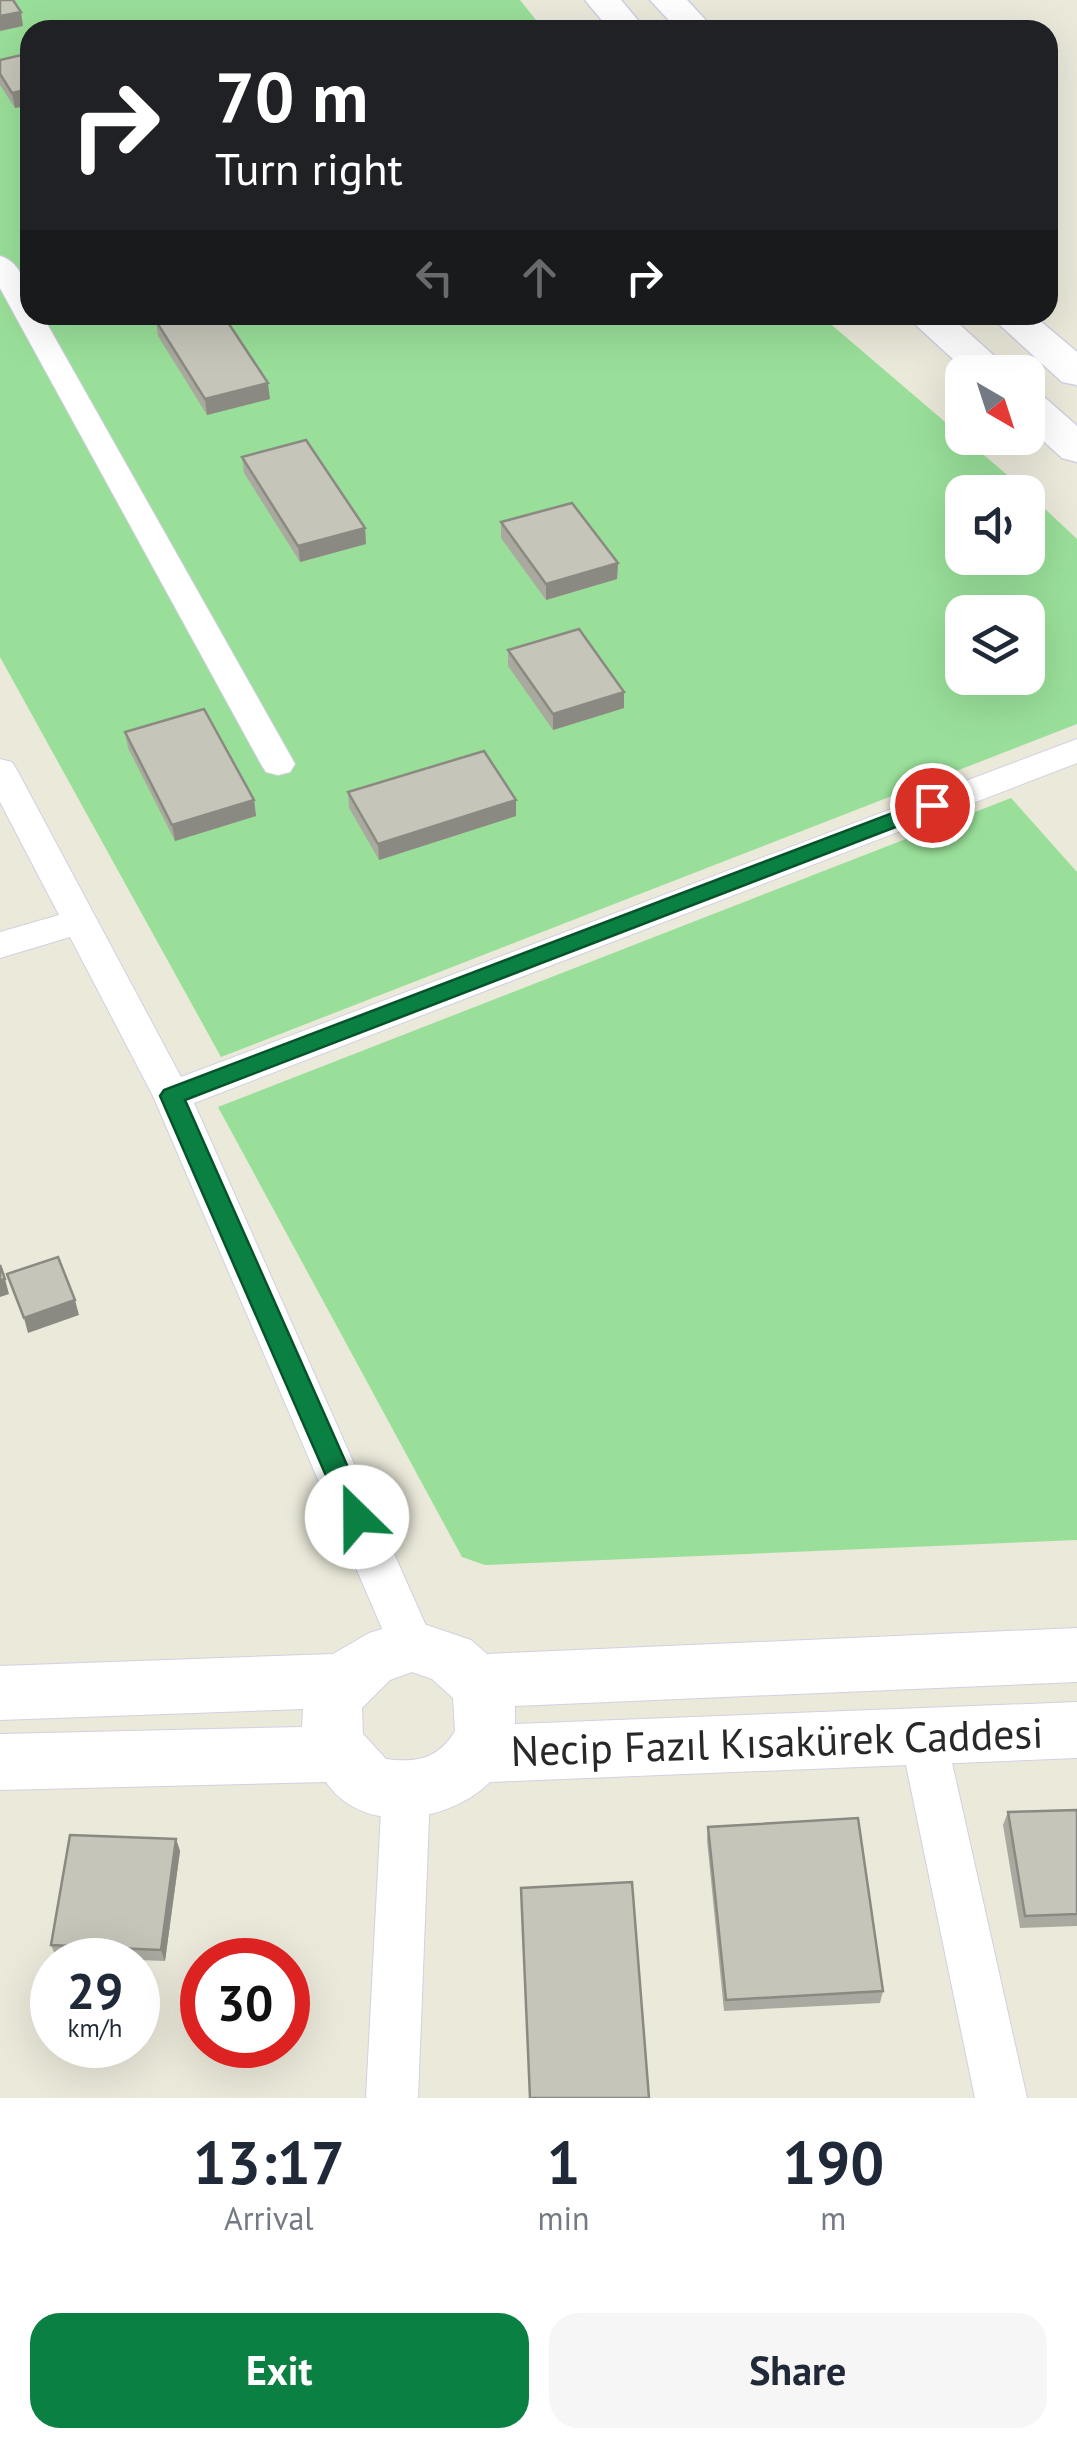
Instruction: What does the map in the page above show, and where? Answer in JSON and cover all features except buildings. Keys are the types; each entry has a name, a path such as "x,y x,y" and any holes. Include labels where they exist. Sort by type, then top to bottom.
{"main road":[{"path":"602,0 620,20"},
{"path":"667,0 688,20"},
{"path":"937,325 971,355"},
{"path":"1021,325 1077,373"},
{"path":"1045,420 1077,449"}],"street":[{"path":"0,264 20,300"},
{"path":"34,325 278,764"},
{"path":"172,1096 1077,750"},
{"path":"0,770 172,1096 412,1646"},
{"path":"0,945 79,922"},
{"path":"412,1646 438,1650 460,1662 478,1681 487,1704 476,1754 458,1774 434,1787 406,1792 379,1787 356,1774 339,1754 332,1730 333,1704 344,1680 374,1656 412,1646"},
{"name":"Necip Fazıl Kısakürek Caddesi","path":"478,1681 1077,1654"},
{"path":"0,1694 344,1680"},
{"name":"Necip Fazıl Kısakürek Caddesi","path":"476,1754 1077,1730"},
{"path":"924,1736 1001,2098"},
{"path":"0,1762 339,1754"},
{"path":"392,2098 406,1792"}],"green space":[{"path":"0,0 520,0 536,20 20,20 20,325 832,325 945,422 945,455 984,455 1007,475 945,475 945,575 1045,575 1045,509 1077,539 1077,724 221,1057 0,657"},
{"path":"1011,798 1077,872 1077,1540 485,1565 462,1557 218,1107"}],"route":[{"path":"357,1517 172,1096 932,805"}]}
